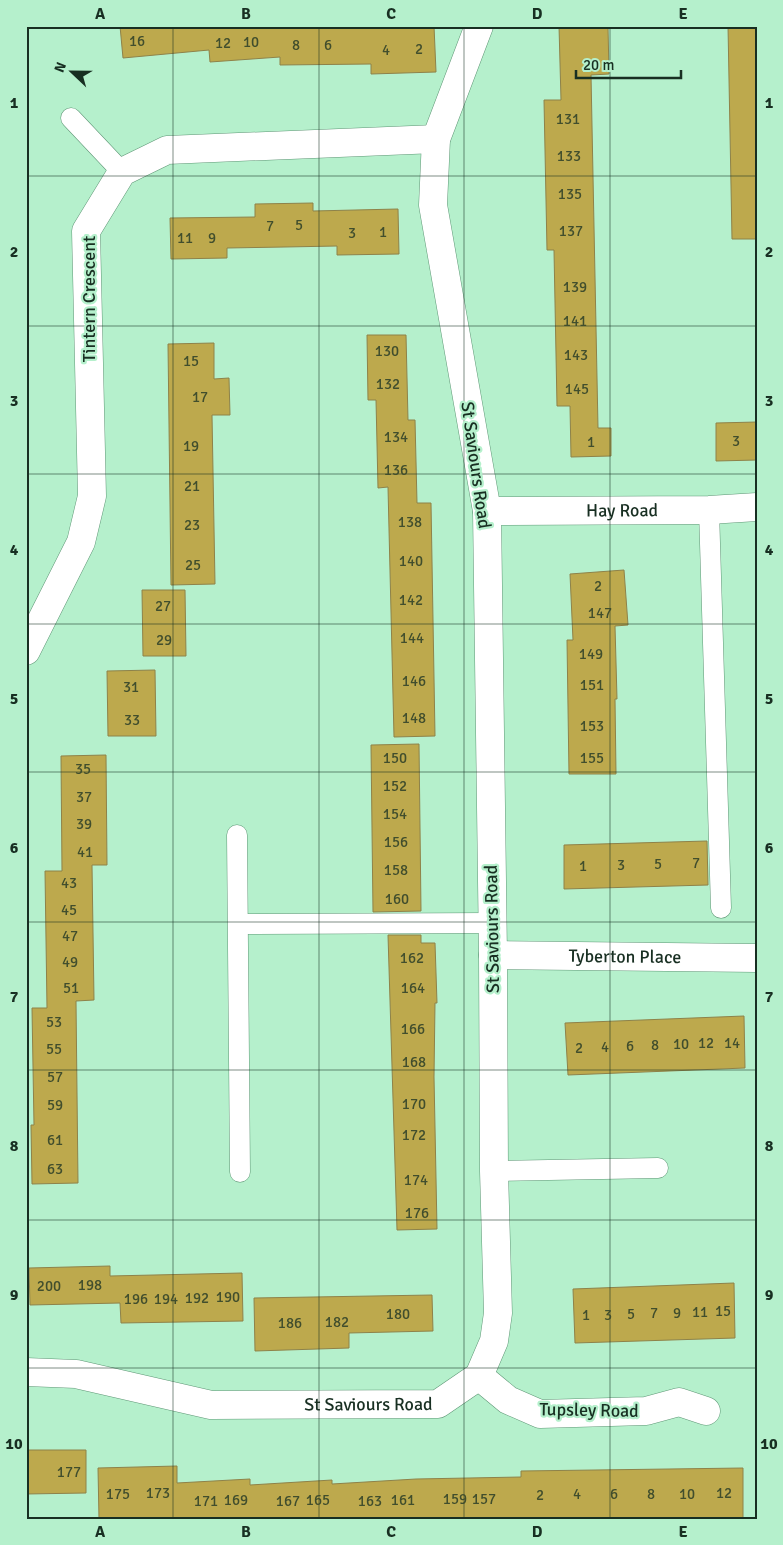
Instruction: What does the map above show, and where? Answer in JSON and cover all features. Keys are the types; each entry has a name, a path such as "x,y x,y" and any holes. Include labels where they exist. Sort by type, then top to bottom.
{"street":[{"name":"St Saviours Road","path":"26,1372 76,1374 211,1405 438,1404 479,1376 494,1341 498,1313 494,1171 493,955 486,511 433,205 436,139 479,26"},
{"path":"122,172 167,150 436,139"},
{"name":"Tintern Crescent","path":"26,651 81,542 92,496 86,231 122,172"},
{"name":"Hay Road","path":"486,511 709,510 757,507"},
{"name":"Tyberton Place","path":"493,955 757,958"},
{"name":"Tupsley Road","path":"479,1376 508,1400 540,1414 646,1411 679,1402 706,1411"}],"lane":[{"path":"72,118 122,172"},
{"path":"709,510 721,908"},
{"path":"237,835 240,1172"},
{"path":"238,924 492,923"},
{"path":"494,1171 658,1168"}],"building":[{"path":"120,26 434,26 436,72 371,74 371,64 280,65 280,57 210,62 209,50 123,58"},
{"path":"559,26 608,26 609,74 591,75 598,428 611,428 611,456 571,457 570,406 557,406 554,250 547,250 544,100 561,100"},
{"path":"728,26 757,26 757,239 732,239"},
{"path":"313,203 313,211 398,209 399,254 337,255 337,246 227,248 227,258 171,259 170,218 255,217 255,204"},
{"path":"367,335 406,335 408,420 415,420 417,503 431,503 435,736 394,737 388,487 378,488 376,400 368,400"},
{"path":"214,343 214,379 229,378 230,415 212,415 215,584 171,585 168,344"},
{"path":"757,422 757,460 716,461 716,423"},
{"path":"624,570 628,625 615,626 617,699 615,699 616,774 569,774 567,640 573,640 570,574"},
{"path":"142,590 185,590 186,656 143,656"},
{"path":"155,670 156,736 108,736 107,671"},
{"path":"419,744 421,911 373,912 371,745"},
{"path":"106,755 107,865 92,865 94,1000 76,1001 78,1183 32,1184 31,1125 34,1125 32,1008 47,1008 45,871 62,871 61,756"},
{"path":"707,841 708,885 564,889 564,845"},
{"path":"388,935 421,935 421,943 435,943 437,1003 435,1003 434,1077 437,1229 397,1230"},
{"path":"744,1016 745,1068 568,1075 565,1023"},
{"path":"110,1266 110,1276 242,1273 243,1321 121,1323 120,1303 30,1305 29,1268"},
{"path":"734,1283 735,1338 575,1343 573,1289"},
{"path":"432,1295 433,1331 349,1333 349,1348 255,1351 254,1298"},
{"path":"26,1450 86,1450 86,1493 26,1494"},
{"path":"177,1466 177,1483 250,1479 250,1485 332,1480 332,1484 416,1479 521,1477 521,1471 743,1468 743,1519 99,1519 98,1468"}]}
